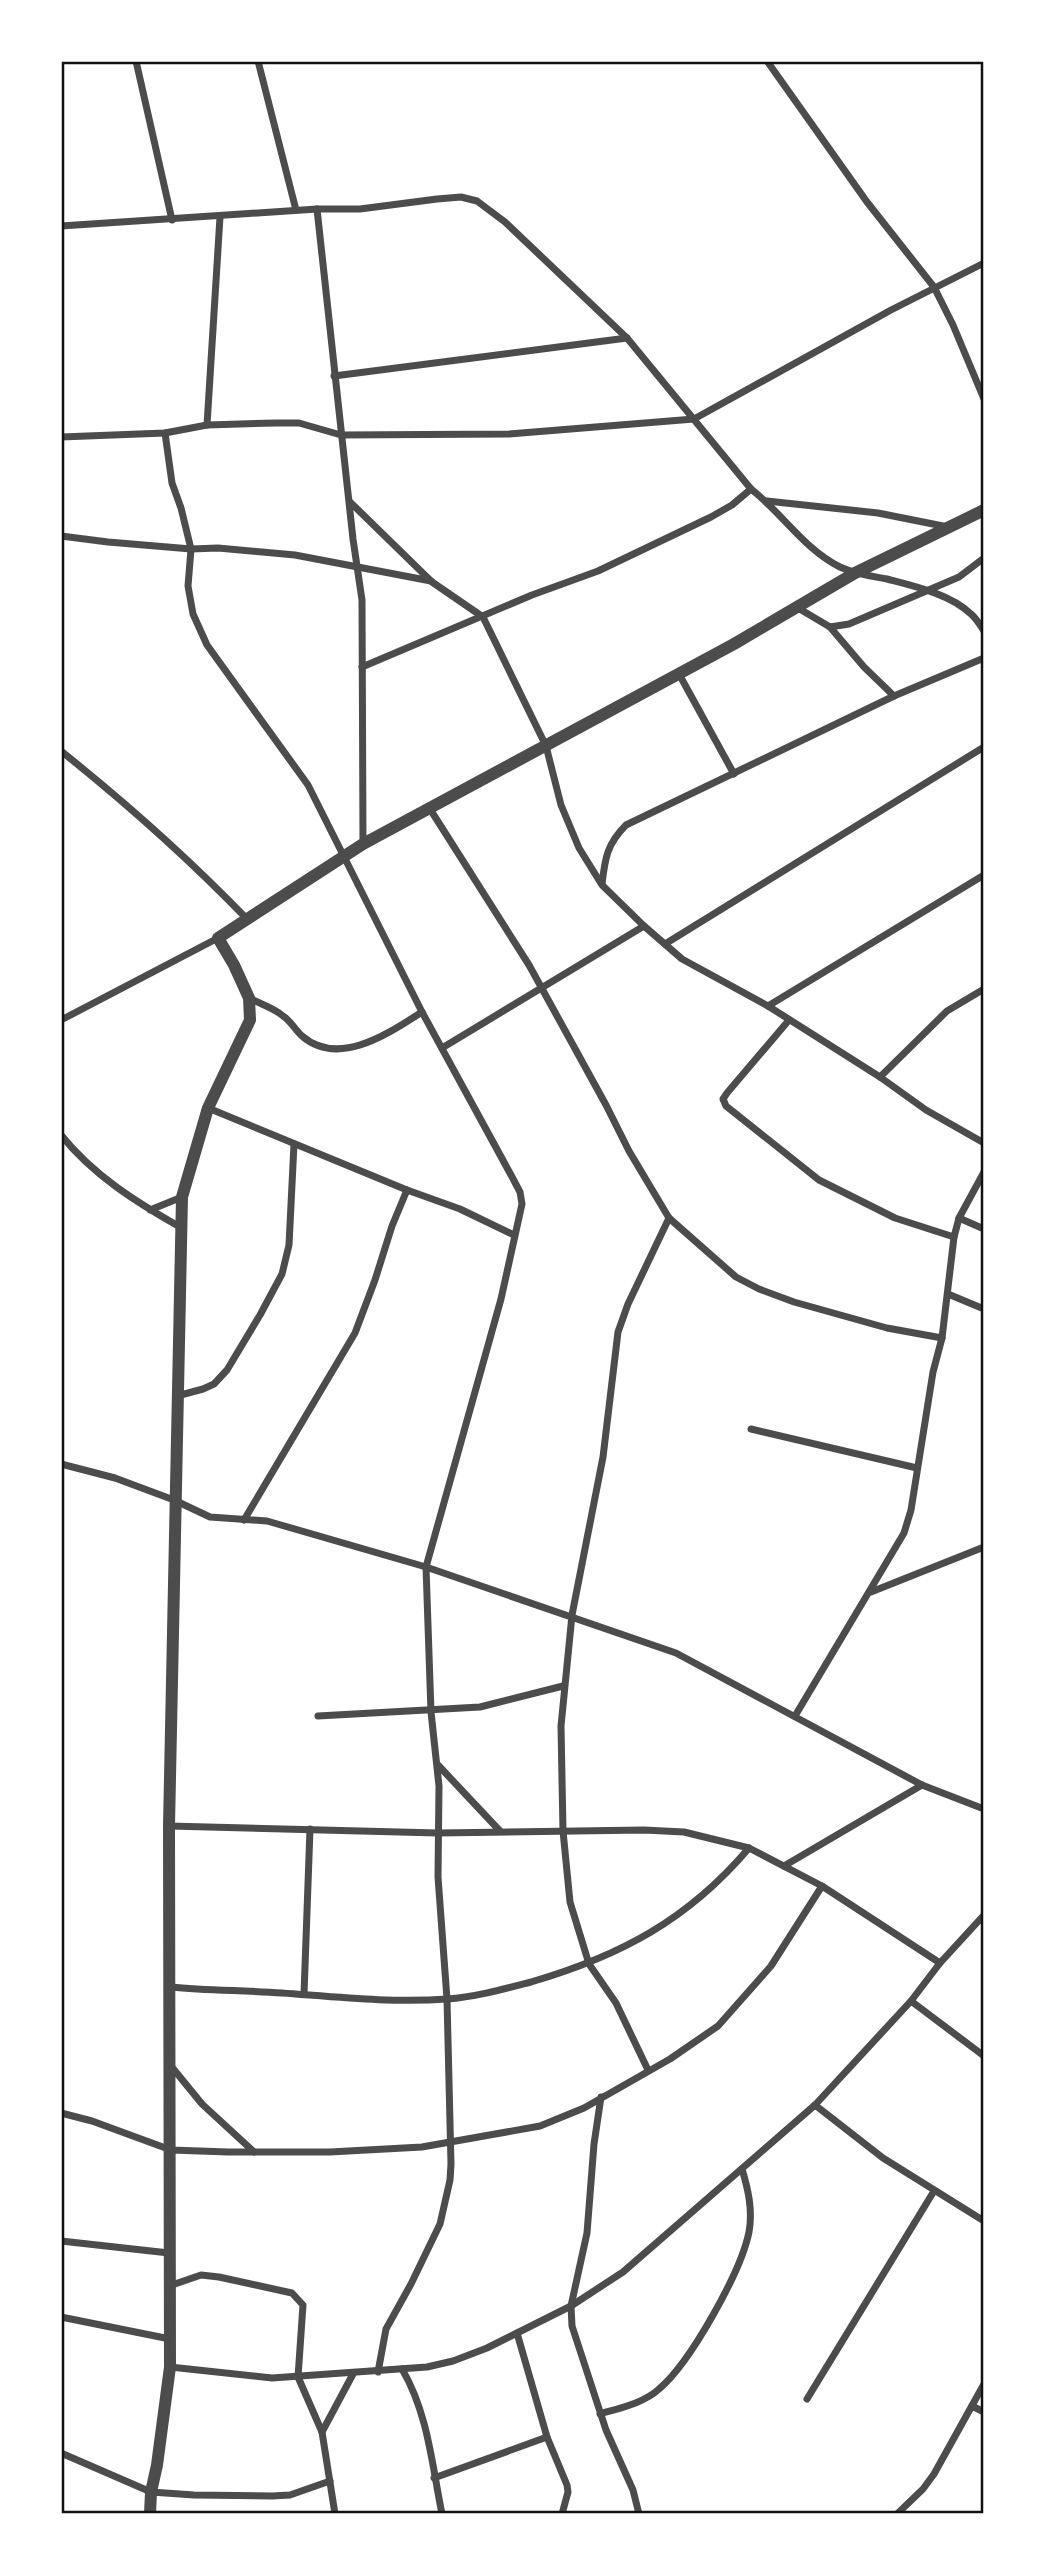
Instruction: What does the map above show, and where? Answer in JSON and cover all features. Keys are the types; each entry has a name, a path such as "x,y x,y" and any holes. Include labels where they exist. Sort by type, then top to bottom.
{"street":[{"path":"136,61 172,220"},
{"path":"258,61 296,210"},
{"path":"767,61 867,202 934,287 984,400"},
{"path":"61,226 296,210 360,209 461,197 477,201 505,222 627,338 751,489 766,501 799,537 838,566 855,573 948,598 971,614 984,631"},
{"path":"317,209 334,376 362,600 363,844"},
{"path":"206,425 220,217"},
{"path":"61,437 165,433 206,425 299,423 341,435 509,434 694,419 934,287 984,263"},
{"path":"334,376 627,338"},
{"path":"165,433 172,483 191,549 188,586 193,614 207,645 308,785 422,1012 520,1192 522,1203 501,1299 426,1567 431,1712 438,1765 438,1877 447,1999 446,2031 452,2141 450,2180 440,2224 386,2329 377,2372"},
{"path":"362,667 532,595 598,571 732,505 751,489"},
{"path":"766,501 878,513 948,527"},
{"path":"350,502 432,582 483,617 546,746 566,816 579,848 602,885 682,959 768,1006 951,1126 982,1138"},
{"path":"61,1020 218,938 363,844 679,674 855,573 984,510"},
{"path":"61,536 191,549 218,548 295,555 432,582"},
{"path":"830,627 849,624 929,592 958,577 984,558"},
{"path":"798,608 830,627 864,667 894,696"},
{"path":"602,885 606,857 614,837 626,825 894,696 984,658"},
{"path":"679,674 734,774"},
{"path":"665,944 984,747"},
{"path":"61,751 138,815 223,893 247,919"},
{"path":"430,809 528,964 579,1054 635,1163 669,1218 736,1277 759,1289 794,1303 887,1328 942,1338"},
{"path":"768,1006 984,875"},
{"path":"442,1048 644,926"},
{"path":"150,2514 170,2367 169,1826 182,1196 208,1108 250,1020 249,998 234,964 218,938"},
{"path":"880,1077 947,1011 984,989"},
{"path":"249,998 284,1016 302,1037 318,1046 337,1048 359,1046 379,1039 422,1012"},
{"path":"789,1020 727,1093 723,1099 726,1106 819,1180 886,1214 954,1237"},
{"path":"208,1108 460,1209 514,1234"},
{"path":"61,1135 84,1162 150,1210 180,1227"},
{"path":"176,1396 214,1384 226,1370 260,1315 282,1274 289,1245 294,1144"},
{"path":"795,1716 904,1533 911,1510 933,1372 942,1338 954,1237 959,1218 984,1172"},
{"path":"244,1520 355,1333 407,1190"},
{"path":"150,1210 182,1196"},
{"path":"648,2070 617,2003 589,1964 570,1902 562,1831 561,1726 572,1615 603,1457 618,1332 628,1304 669,1218"},
{"path":"959,1218 984,1229"},
{"path":"948,1294 984,1309"},
{"path":"751,1429 917,1468"},
{"path":"61,1464 115,1478 210,1517 267,1521 426,1567 572,1615 676,1653 922,1785 984,1809"},
{"path":"870,1593 984,1547"},
{"path":"318,1716 431,1712 480,1707 564,1686"},
{"path":"438,1765 500,1831"},
{"path":"784,1866 922,1785"},
{"path":"169,1826 438,1833 684,1832 749,1848 822,1886 940,1963"},
{"path":"304,1994 310,1829"},
{"path":"171,1987 447,1999 503,1990 589,1964 626,1946 687,1908 711,1889 749,1848"},
{"path":"61,2113 92,2121 171,2150 384,2150 422,2147 540,2126 569,2116 696,2043 718,2026 771,1966 822,1886"},
{"path":"170,2367 258,2377 298,2377 427,2368 453,2361 571,2306 623,2272 815,2105 911,2001 940,1963 984,1914"},
{"path":"911,2001 984,2056"},
{"path":"171,2066 202,2104 255,2152"},
{"path":"601,2097 594,2144 587,2234 571,2306 572,2326 600,2414 633,2490 639,2514"},
{"path":"815,2105 883,2158 984,2221"},
{"path":"600,2414 636,2402 658,2391 673,2375 710,2320 736,2269 748,2234 750,2202 742,2169"},
{"path":"807,2399 934,2191"},
{"path":"61,2241 169,2253"},
{"path":"169,2286 201,2275 235,2279 292,2293 303,2305 298,2377 322,2432 335,2514"},
{"path":"61,2317 170,2339"},
{"path":"517,2333 547,2437 568,2492 562,2514"},
{"path":"402,2369 426,2431 442,2514"},
{"path":"322,2432 353,2374"},
{"path":"897,2514 923,2489 934,2474 984,2384"},
{"path":"972,2406 984,2412"},
{"path":"434,2478 547,2437"},
{"path":"61,2452 151,2492 194,2496 281,2496 330,2481"}]}
